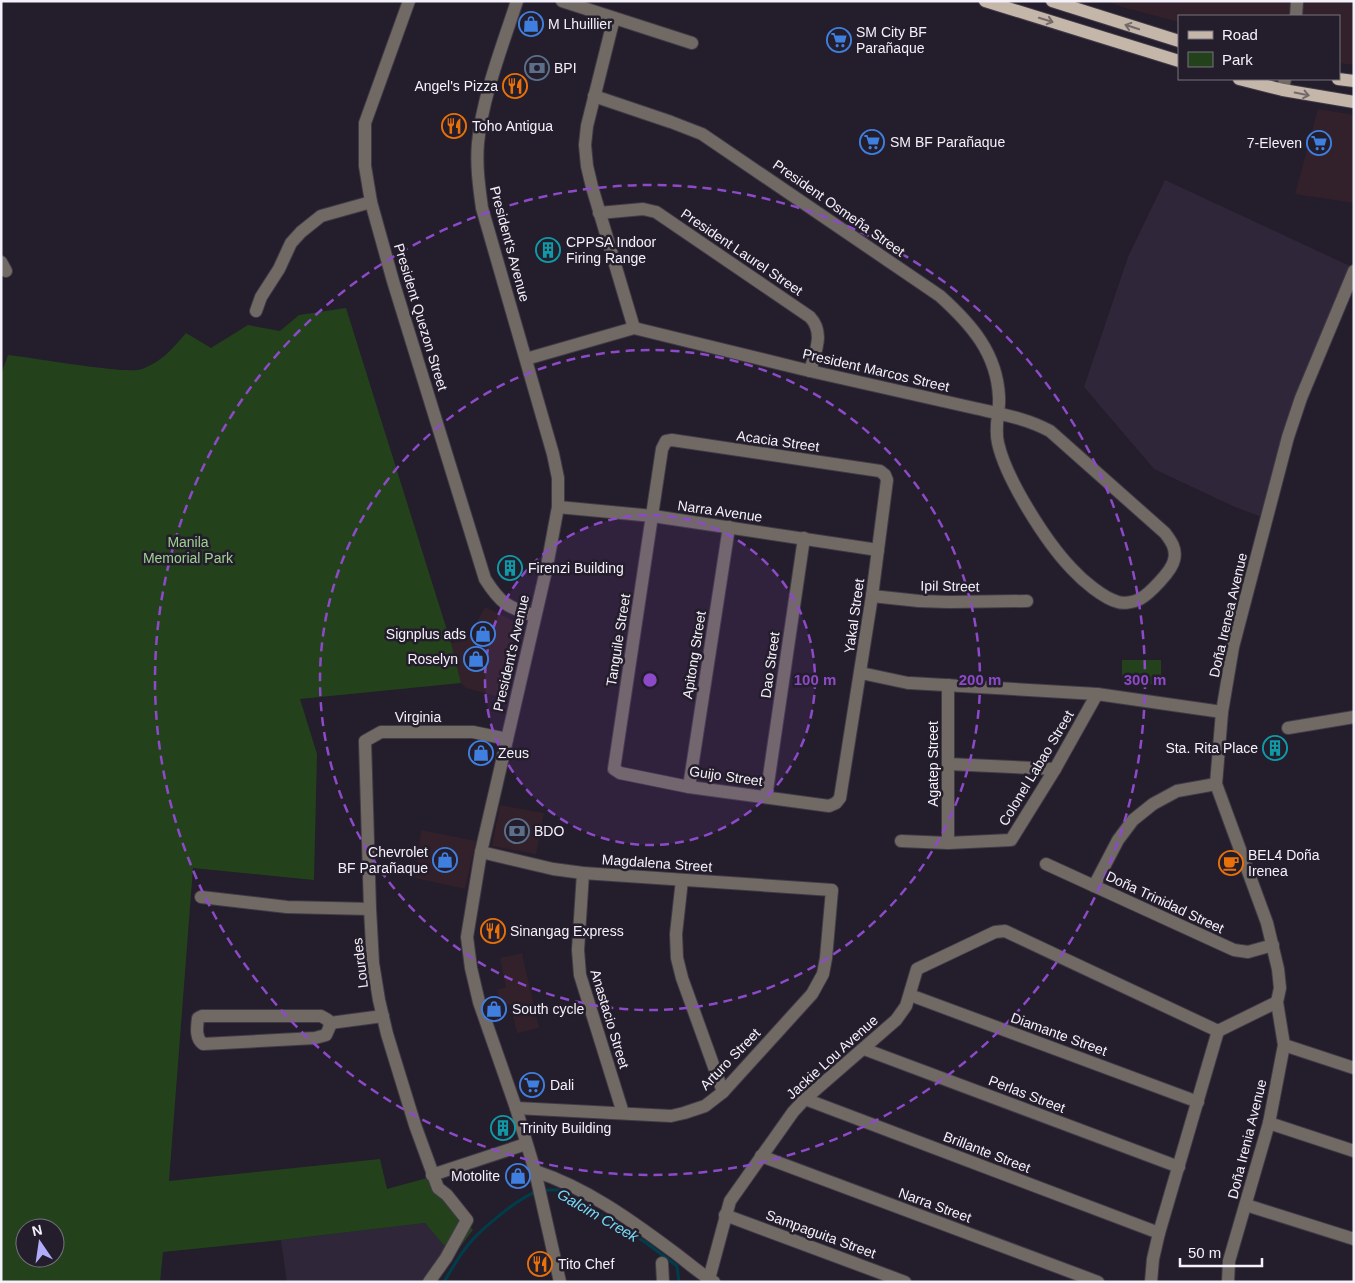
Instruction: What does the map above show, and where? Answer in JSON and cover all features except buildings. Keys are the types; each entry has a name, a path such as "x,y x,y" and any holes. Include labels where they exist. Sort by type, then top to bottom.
{"main road":[{"path":"985,1 1178,61"},
{"path":"1052,1 1178,41"},
{"path":"1340,79 1354,81"},
{"path":"1248,80 1284,84 1354,102"}],"street":[{"name":"President Quezon Street","path":"409,1 365,123 366,166 371,202 393,281 486,579 496,596 514,609 535,616"},
{"name":"President's Avenue","path":"517,1 483,114 478,142 477,174 482,208 553,454 558,478 558,507 547,566 481,852 467,937 470,968 479,1002 516,1108 535,1171 560,1282"},
{"path":"562,1 692,43"},
{"path":"1296,15 1298,1"},
{"path":"614,18 587,126 585,145 587,166 599,213 634,328"},
{"name":"President Osmeña Street","path":"594,96 702,134 940,296 959,312 973,328 993,366 999,400 997,440 1001,455 1034,517 1058,553 1073,570 1095,589 1118,602 1128,602"},
{"path":"256,311 261,297 291,243 301,232 321,216 371,202"},
{"name":"President Laurel Street","path":"599,213 643,209 656,212 810,317 817,324 819,336 810,372"},
{"name":"Doña Irenea Avenue","path":"1278,1002 1280,988 1278,968 1267,923 1216,784 1222,712 1233,647 1288,436 1301,398 1354,271"},
{"name":"President Marcos Street","path":"526,358 634,328 810,372 1034,422 1050,430 1171,540 1175,559 1171,568 1145,596 1128,602"},
{"name":"Acacia Street","path":"653,516 662,449 666,441 672,440 880,471 887,480 878,550"},
{"name":"Narra Avenue","path":"558,507 653,516 878,550"},
{"name":"Tanguile Street","path":"614,769 653,516"},
{"name":"Apitong Street","path":"689,787 729,527"},
{"name":"Dao Street","path":"766,797 804,538"},
{"name":"Yakal Street","path":"836,804 840,798 861,673 878,550"},
{"name":"Ipil Street","path":"872,596 938,602 1027,601"},
{"path":"861,673 909,683 1097,694 1222,712"},
{"name":"Agatep Street","path":"948,686 948,843"},
{"name":"Colonel Labao Street","path":"901,841 948,843 1011,840 1055,769 1097,694"},
{"path":"1288,728 1354,718"},
{"name":"Virginia","path":"365,741 381,732 473,732 507,739"},
{"name":"Lourdes","path":"365,741 373,963 383,1016 432,1174 438,1188 447,1195 467,1220 446,1258 429,1282"},
{"path":"948,764 1055,769"},
{"name":"Guijo Street","path":"614,769 620,773 689,787 829,806 836,804"},
{"path":"1094,886 1118,840 1133,820 1153,804 1178,791 1216,784"},
{"name":"Magdalena Street","path":"481,852 553,869 583,873 832,890"},
{"name":"Doña Trinidad Street","path":"1046,864 1234,950 1248,952 1273,945"},
{"name":"Anastacio Street","path":"583,873 578,950 580,975 624,1113"},
{"path":"682,880 676,934 677,958 682,978 723,1092"},
{"name":"Arturo Street","path":"516,1108 671,1116 705,1106 723,1092 812,994 823,974 832,890"},
{"path":"201,897 287,906 370,909"},
{"name":"Jackie Lou Avenue","path":"535,1171 555,1178 616,1210 712,1280 725,1215 730,1201 793,1112 805,1099 896,1020 906,1006 914,973 917,969 995,932 1005,931 1218,1031"},
{"name":"Diamante Street","path":"910,995 1198,1102"},
{"path":"1151,1282 1153,1259 1159,1233 1218,1031 1278,1002"},
{"name":"Doña Irenia Avenue","path":"1228,1282 1229,1261 1269,1123 1284,1045 1278,1002"},
{"path":"330,1023 330,1029 325,1036 293,1040 203,1044 199,1040 197,1031 198,1018 202,1016 321,1016 330,1023 383,1016"},
{"path":"1284,1045 1354,1068"},
{"name":"Perlas Street","path":"864,1049 1178,1167"},
{"name":"Brillante Street","path":"805,1099 1159,1233"},
{"path":"1269,1123 1354,1151"},
{"path":"432,1174 526,1144"},
{"name":"Narra Street","path":"761,1156 1098,1282"},
{"path":"1246,1205 1354,1238"},
{"name":"Sampaguita Street","path":"725,1215 905,1282"},
{"path":"662,1263 664,1282"}],"shaded area":[{"path":"1107,1 1354,1 1354,65 1340,63 1340,15 1178,15 1178,22 1122,7"},
{"path":"1318,109 1354,115 1354,203 1295,194"},
{"path":"1165,180 1352,267 1262,517 1235,507 1154,469 1084,387 1128,257"},
{"path":"485,607 518,623 503,698 466,688 461,683 451,643 467,640"},
{"name":"BDO","path":"500,805 544,813 536,854 492,846"},
{"name":"Chevrolet BF Parañaque","path":"421,830 476,841 465,889 415,878"},
{"path":"522,953 539,1028 517,1033 510,1004 501,1006 497,990 506,987 500,958"},
{"path":"425,1223 453,1256 437,1282 287,1282 281,1240"}],"green space":[{"name":"Manila Memorial Park","path":"346,308 451,643 461,683 300,699 317,754 314,880 193,868 169,1181 380,1159 387,1189 427,1178 473,1230 453,1256 425,1223 163,1252 160,1282 1,1282 1,375 8,355 99,368 133,370 149,366 161,358 186,333 211,348 248,325 280,331 299,315"},
{"path":"1122,660 1161,660 1161,684 1122,684"}],"waterway":[{"name":"Galcim Creek","path":"542,1190 559,1190 645,1242 677,1266 679,1282"},
{"name":"Galcim Creek","path":"444,1282 465,1249 481,1231 510,1207 536,1192"}],"place":[{"name":"M Lhuillier","path":"531,24"},
{"name":"SM City BF Parañaque","path":"839,40"},
{"name":"BPI","path":"537,68"},
{"name":"Angel's Pizza","path":"515,86"},
{"name":"Toho Antigua","path":"454,126"},
{"name":"SM BF Parañaque","path":"872,142"},
{"name":"7-Eleven","path":"1319,143"},
{"name":"CPPSA Indoor Firing Range","path":"548,250"},
{"name":"Firenzi Building","path":"510,568"},
{"name":"Signplus ads","path":"483,634"},
{"name":"Roselyn","path":"476,659"},
{"name":"Sta. Rita Place","path":"1275,748"},
{"name":"Zeus","path":"481,753"},
{"name":"BDO","path":"517,831"},
{"name":"Chevrolet BF Parañaque","path":"445,860"},
{"name":"BEL4 Doña Irenea","path":"1231,863"},
{"name":"Sinangag Express","path":"493,931"},
{"name":"South cycle","path":"494,1009"},
{"name":"Dali","path":"532,1085"},
{"name":"Trinity Building","path":"503,1128"},
{"name":"Motolite","path":"518,1176"},
{"name":"Tito Chef","path":"540,1264"}]}
